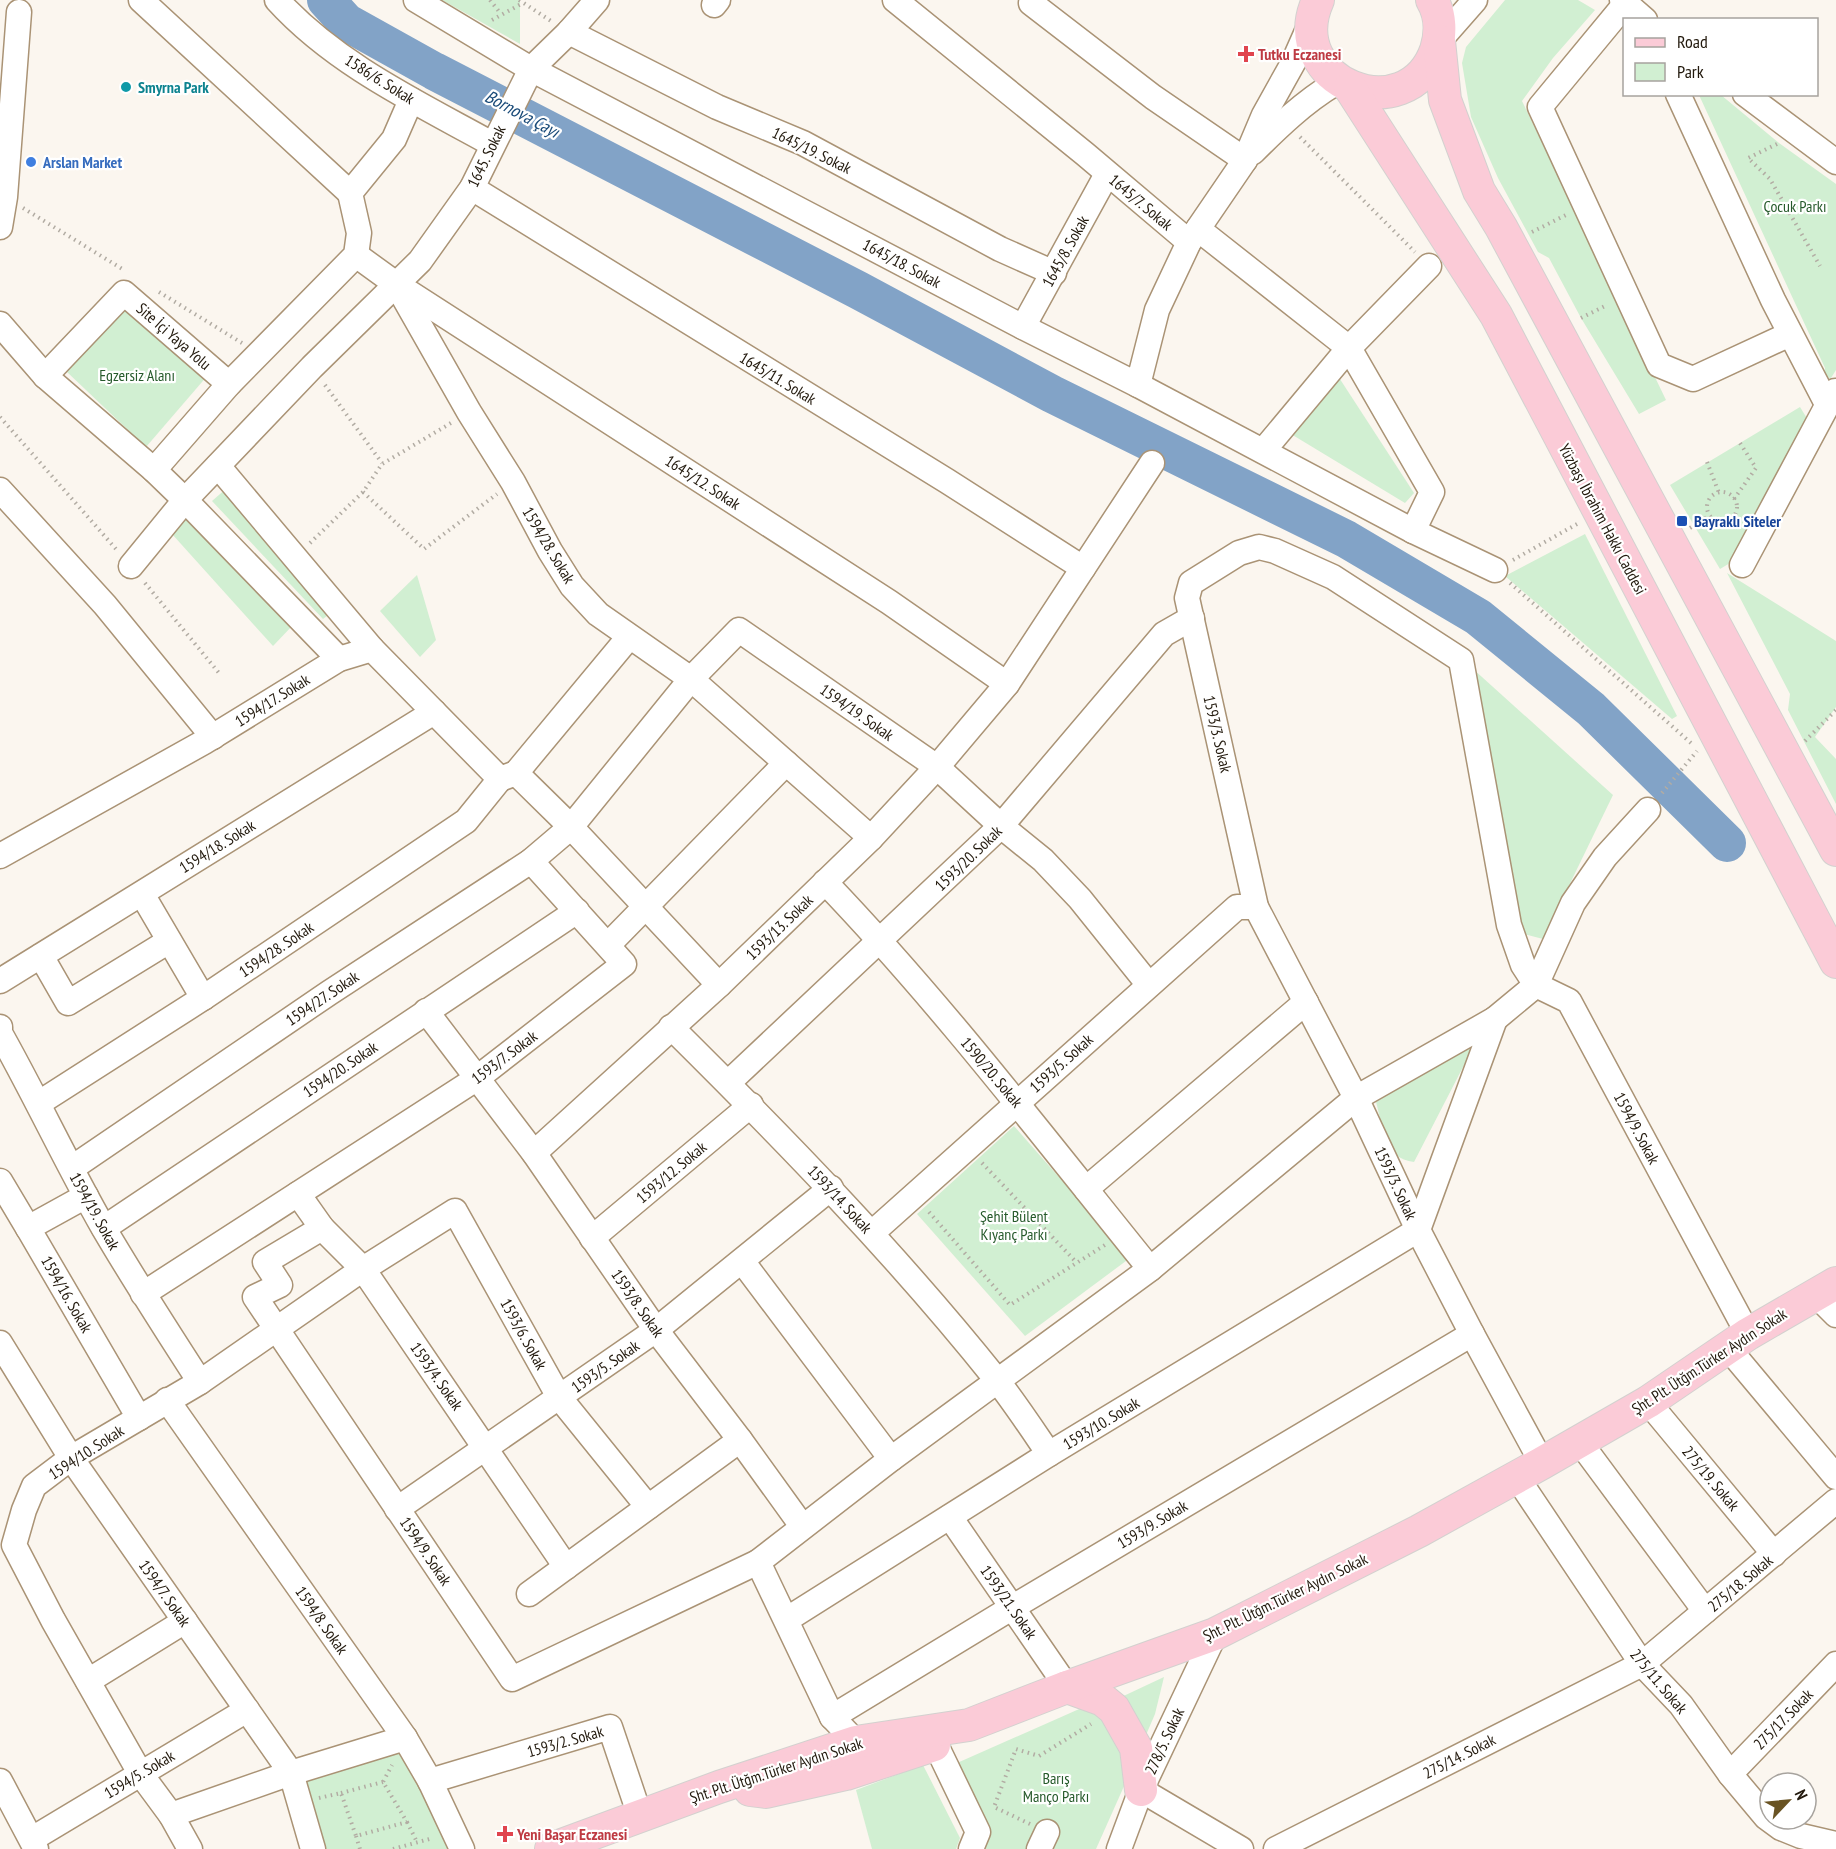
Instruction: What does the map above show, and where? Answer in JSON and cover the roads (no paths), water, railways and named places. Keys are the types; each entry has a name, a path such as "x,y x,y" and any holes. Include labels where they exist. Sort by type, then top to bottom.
{"main road":[{"path":"1432,0 1439,22 1438,41 1445,100 1479,191 1836,850"},
{"path":"1311,7 1312,41 1319,60 1332,77 1350,88 1368,93 1387,92 1406,86 1421,74 1432,58 1438,41"},
{"name":"Yüzbaşı İbrahim Hakkı Caddesi","path":"1350,88 1496,315 1836,962"},
{"name":"Şht. Plt. Ütğm.Türker Aydın Sokak","path":"551,1849 720,1787 856,1742 969,1725 1215,1634 1419,1531 1648,1402 1738,1341 1829,1298"},
{"path":"1067,1687 1103,1700 1114,1709 1136,1748 1141,1790"},
{"path":"720,1787 766,1792 846,1774 936,1745 969,1725"}],"street":[{"path":"141,0 350,193 359,233 356,255 229,384 154,470"},
{"name":"1586/6. Sokak","path":"277,0 296,20 336,52 411,100 492,144"},
{"name":"1645/18. Sokak","path":"416,0 531,69 1413,531 1505,565"},
{"name":"1645/7. Sokak","path":"895,0 1107,174 1194,236 1245,160 1264,115 1293,63 1311,7"},
{"path":"1034,0 1031,3 1153,97 1245,160 1285,121 1321,92 1334,84 1350,88"},
{"path":"1438,41 1475,0"},
{"name":"1645. Sokak","path":"131,566 185,500 312,367 420,261 472,188 531,69 569,32 589,3"},
{"path":"0,35 23,6"},
{"path":"0,227 5,197 23,6"},
{"path":"1623,25 1540,107 1659,365 1693,379 1790,334"},
{"name":"1645/19. Sokak","path":"569,32 717,107 803,143 1000,249 1053,273"},
{"path":"1679,96 1790,334 1832,397 1742,565"},
{"path":"1748,96 1836,162"},
{"path":"350,193 394,139 411,100"},
{"name":"1645/8. Sokak","path":"1023,327 1107,174"},
{"name":"1645/11. Sokak","path":"472,188 947,481 1083,568"},
{"path":"1138,385 1157,310 1194,236 1349,348 1432,492 1413,531"},
{"name":"1645/12. Sokak","path":"356,255 396,284 889,602 1007,684"},
{"path":"1263,451 1349,348 1429,266"},
{"name":"1594/28. Sokak","path":"39,1103 203,998 466,821 629,637 598,614 572,586 396,284"},
{"name":"Site İçi Yaya Yolu","path":"45,376 124,293 229,384"},
{"path":"0,324 45,376 154,470 339,659"},
{"name":"1593/13. Sokak","path":"534,1153 719,985 872,838 937,767 1007,684 1152,463"},
{"path":"218,466 372,649 434,712 571,827 719,985"},
{"path":"0,490 105,605 213,737"},
{"name":"1593/3. Sokak","path":"1529,1469 1472,1334 1418,1230 1356,1098 1256,907 1191,618 1187,598 1191,583 1239,553 1259,548 1275,551 1333,577 1461,660 1509,925 1523,965 1536,985"},
{"name":"1593/20. Sokak","path":"728,1083 1001,826 1164,634 1191,618"},
{"name":"1594/19. Sokak","path":"571,827 691,679 740,630 937,767 1001,826 1043,860 1080,899 1149,985"},
{"path":"629,637 691,679 872,838"},
{"name":"1594/17. Sokak","path":"0,855 213,737 339,659 372,649"},
{"name":"1594/18. Sokak","path":"0,981 434,712"},
{"path":"531,861 608,945 786,763"},
{"path":"856,1742 832,1717 758,1562 891,1459 1150,1269 1356,1098 1495,1019 1536,985 1573,903 1605,856 1648,810"},
{"name":"1594/27. Sokak","path":"72,1168 329,993 531,861 571,827"},
{"name":"1590/20. Sokak","path":"825,882 881,941 1017,1102 1150,1269"},
{"path":"142,894 203,998"},
{"name":"1593/5. Sokak","path":"872,1233 1237,907 1256,907"},
{"name":"1594/20. Sokak","path":"104,1228 577,911"},
{"path":"41,956 68,1004 169,941"},
{"name":"1593/7. Sokak","path":"143,1294 476,1079 624,964 608,945"},
{"name":"1594/9. Sokak","path":"1536,985 1569,1001 1738,1341 1836,1477"},
{"path":"1086,1189 1306,1002"},
{"name":"1593/8. Sokak","path":"426,1011 534,1153 656,1330 802,1526"},
{"path":"1418,1230 1495,1019"},
{"path":"0,1027 0,1034"},
{"name":"1593/14. Sokak","path":"671,1027 751,1106 872,1233 998,1381 1049,1454"},
{"name":"1594/19. Sokak","path":"0,1034 104,1228 143,1294 200,1382"},
{"name":"1593/12. Sokak","path":"592,1238 751,1106"},
{"name":"1594/16. Sokak","path":"0,1181 139,1418"},
{"name":"1593/5. Sokak","path":"398,1509 656,1330 831,1188"},
{"name":"1593/4. Sokak","path":"298,1194 322,1228 363,1269 566,1567"},
{"path":"28,1228 86,1196"},
{"name":"1594/10. Sokak","path":"190,1849 171,1815 140,1773 88,1681 7,1548 34,1486 71,1458 200,1382 363,1269 454,1211"},
{"name":"1593/6. Sokak","path":"454,1211 559,1397 648,1507"},
{"name":"1594/9. Sokak","path":"322,1228 265,1262 280,1285 255,1297 512,1679 758,1562"},
{"name":"1593/10. Sokak","path":"786,1620 1049,1454 1418,1230"},
{"path":"742,1261 891,1459"},
{"name":"1593/9. Sokak","path":"832,1717 1472,1334"},
{"name":"1594/7. Sokak","path":"0,1343 71,1458 291,1773 313,1849"},
{"name":"1594/8. Sokak","path":"167,1400 405,1738 430,1781 458,1840"},
{"name":"275/19. Sokak","path":"1648,1402 1774,1554"},
{"path":"529,1594 740,1440"},
{"path":"1579,1441 1705,1611"},
{"name":"275/11. Sokak","path":"1529,1469 1642,1664 1681,1705 1730,1774 1766,1816 1777,1839 1801,1836 1836,1844"},
{"name":"275/18. Sokak","path":"1642,1664 1836,1501"},
{"name":"1593/21. Sokak","path":"950,1517 1067,1687"},
{"path":"88,1681 185,1622"},
{"name":"278/5. Sokak","path":"1119,1849 1141,1790 1215,1634"},
{"name":"275/14. Sokak","path":"1276,1849 1315,1841 1642,1664"},
{"name":"275/17. Sokak","path":"1730,1774 1836,1664"},
{"name":"1594/5. Sokak","path":"34,1844 140,1773 248,1710"},
{"name":"1593/2. Sokak","path":"430,1781 610,1727 639,1816"},
{"path":"171,1815 291,1773 405,1738"},
{"path":"936,1745 978,1832 971,1849"},
{"path":"0,1781 34,1844"},
{"path":"1141,1790 1241,1849"}],"waterway":[{"name":"Bornova Çayı","path":"326,0 346,22 434,71 858,290 1052,394 1346,539 1478,617 1591,709 1727,843"}],"place":[{"name":"Tutku Eczanesi","path":"1246,54"},
{"name":"Smyrna Park","path":"126,87"},
{"name":"Arslan Market","path":"31,162"},
{"name":"Bayraklı Siteler","path":"1682,521"},
{"name":"Yeni Başar Eczanesi","path":"505,1834"}],"park label":[{"name":"Çocuk Parkı","path":"1795,206"},
{"name":"Egzersiz Alanı","path":"137,375"},
{"name":"Şehit Bülent Kıyanç Parkı","path":"1014,1225"},
{"name":"Barış Manço Parkı","path":"1056,1787"}]}
